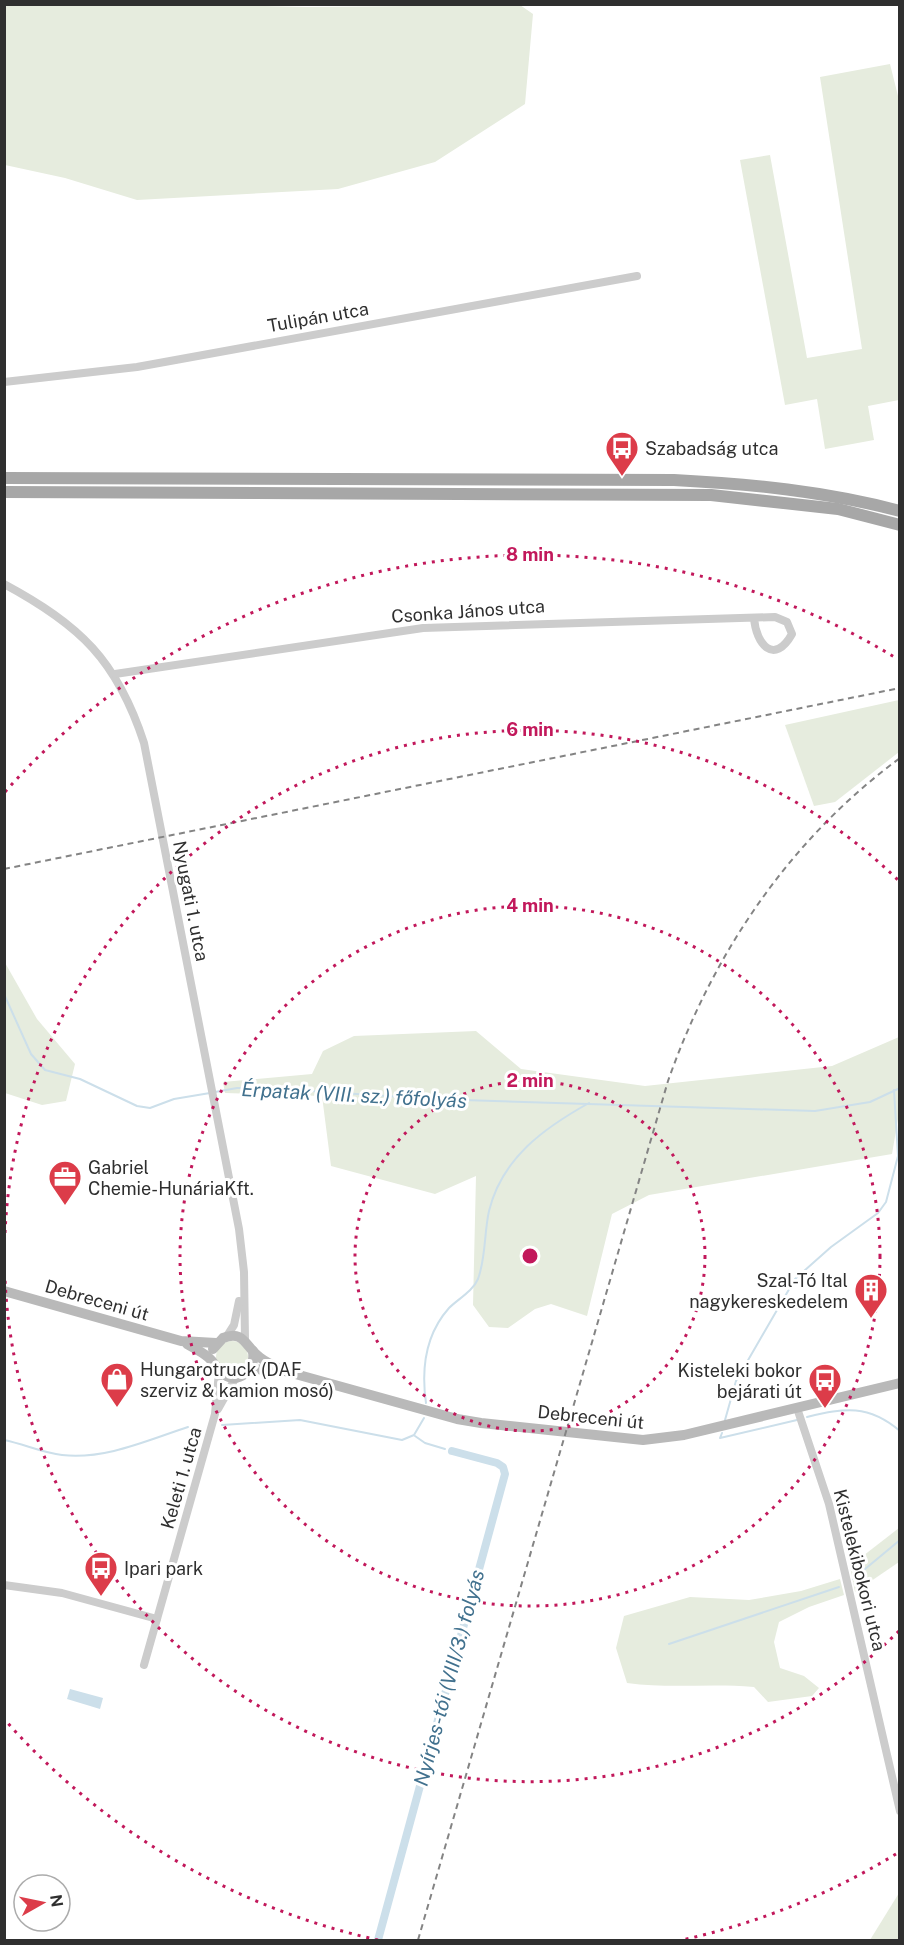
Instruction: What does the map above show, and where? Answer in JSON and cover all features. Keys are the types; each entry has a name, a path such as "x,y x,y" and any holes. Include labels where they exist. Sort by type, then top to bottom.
{"main road":[{"path":"4,478 674,480 784,487 839,496 900,511"},
{"path":"4,492 687,494 753,498 838,509 900,525"}],"street":[{"name":"Tulipán utca","path":"4,382 137,367 637,276"},
{"name":"Nyugati 1. utca","path":"4,584 77,631 97,650 115,674 130,704 144,743 239,1229 244,1339"},
{"name":"Csonka János utca","path":"115,674 423,627 775,617 787,622 792,634 783,648 777,650 766,648 758,641 754,618"},
{"name":"Nyugati 1. utca","path":"228,1336 234,1324 243,1280"},
{"name":"Debreceni út","path":"4,1291 181,1341"},
{"path":"181,1341 216,1343 228,1336 244,1339 253,1351 281,1370"},
{"path":"181,1341 212,1361 219,1372 215,1414"},
{"path":"212,1361 216,1343"},
{"path":"215,1414 236,1377 249,1369 253,1361 253,1351"},
{"path":"249,1369 281,1370"},
{"name":"Debreceni út","path":"281,1370 457,1419 643,1440 684,1436 900,1383"},
{"path":"219,1372 236,1377"},
{"name":"Kistelekibokori utca","path":"797,1408 829,1504 900,1811"},
{"name":"Keleti 1. utca","path":"144,1665 215,1414"},
{"path":"4,1585 62,1593 158,1619"}],"shaded area":[{"path":"178,4 306,7 520,5 533,14 525,104 435,162 338,189 137,200 65,178 5,165 5,5"},
{"path":"890,64 900,104 899,400 868,406 874,440 825,449 817,399 785,405 740,160 770,155 807,358 862,349 820,77"},
{"path":"899,700 899,752 835,802 814,806 785,725"},
{"path":"4,961 37,1019 75,1064 66,1101 42,1105 5,1093"},
{"path":"476,1031 521,1069 645,1086 832,1066 899,1037 899,1113 892,1154 649,1195 612,1214 587,1316 551,1304 535,1309 508,1328 489,1327 473,1305 476,1176 435,1194 331,1166 322,1096 225,1093 223,1082 312,1074 323,1051 354,1036"},
{"path":"232,1341 243,1346 248,1357 243,1368 232,1373 221,1368 216,1357 221,1346"},
{"path":"899,1528 899,1562 855,1592 850,1566"},
{"path":"840,1579 844,1595 809,1607 779,1622 774,1642 780,1668 804,1676 819,1688 812,1696 768,1702 754,1687 659,1686 627,1683 616,1648 624,1616 690,1597 749,1600 801,1591"},
{"path":"899,1893 899,1940 870,1940"}],"water":[{"path":"70,1689 103,1698 100,1709 67,1699"}],"waterway":[{"name":"Érpatak (VIII. sz.) főfolyás","path":"4,994 31,1054 45,1070 80,1079 137,1106 150,1108 174,1099 210,1093"},
{"name":"Érpatak (VIII. sz.) főfolyás","path":"215,1092 237,1088 266,1088 432,1099 815,1111 870,1102 900,1088"},
{"path":"725,1420 736,1381 795,1279 831,1247 878,1213 886,1202 898,1156 894,1090"},
{"path":"426,1403 424,1377 430,1341 441,1318 478,1279 489,1211 504,1175 514,1160 541,1134 589,1103"},
{"path":"807,1417 856,1410 877,1416 900,1431"},
{"path":"222,1425 300,1420 402,1440 414,1435 424,1418"},
{"path":"722,1433 720,1438 797,1420"},
{"path":"4,1440 55,1454 94,1455 126,1448 188,1427"},
{"name":"Nyírjes-tói (VIII/3.) folyás","path":"415,1436 425,1443 445,1449"},
{"name":"Nyírjes-tói (VIII/3.) folyás","path":"378,1940 505,1474 503,1467 497,1463 452,1451"},
{"path":"853,1579 900,1540"},
{"path":"669,1644 839,1587"}],"railway":[{"path":"4,869 900,688"},
{"path":"418,1940 668,1081 686,1034 732,944 790,862 860,790 900,758"}],"place":[{"name":"Szabadság utca","path":"622,477"},
{"name":"Gabriel Chemie-HunáriaKft.","path":"65,1206"},
{"name":"Szal-Tó Ital nagykereskedelem","path":"871,1319"},
{"name":"Hungarotruck (DAF szerviz & kamion mosó)","path":"117,1408"},
{"name":"Kisteleki bokor bejárati út","path":"825,1409"},
{"name":"Ipari park","path":"101,1597"}]}
